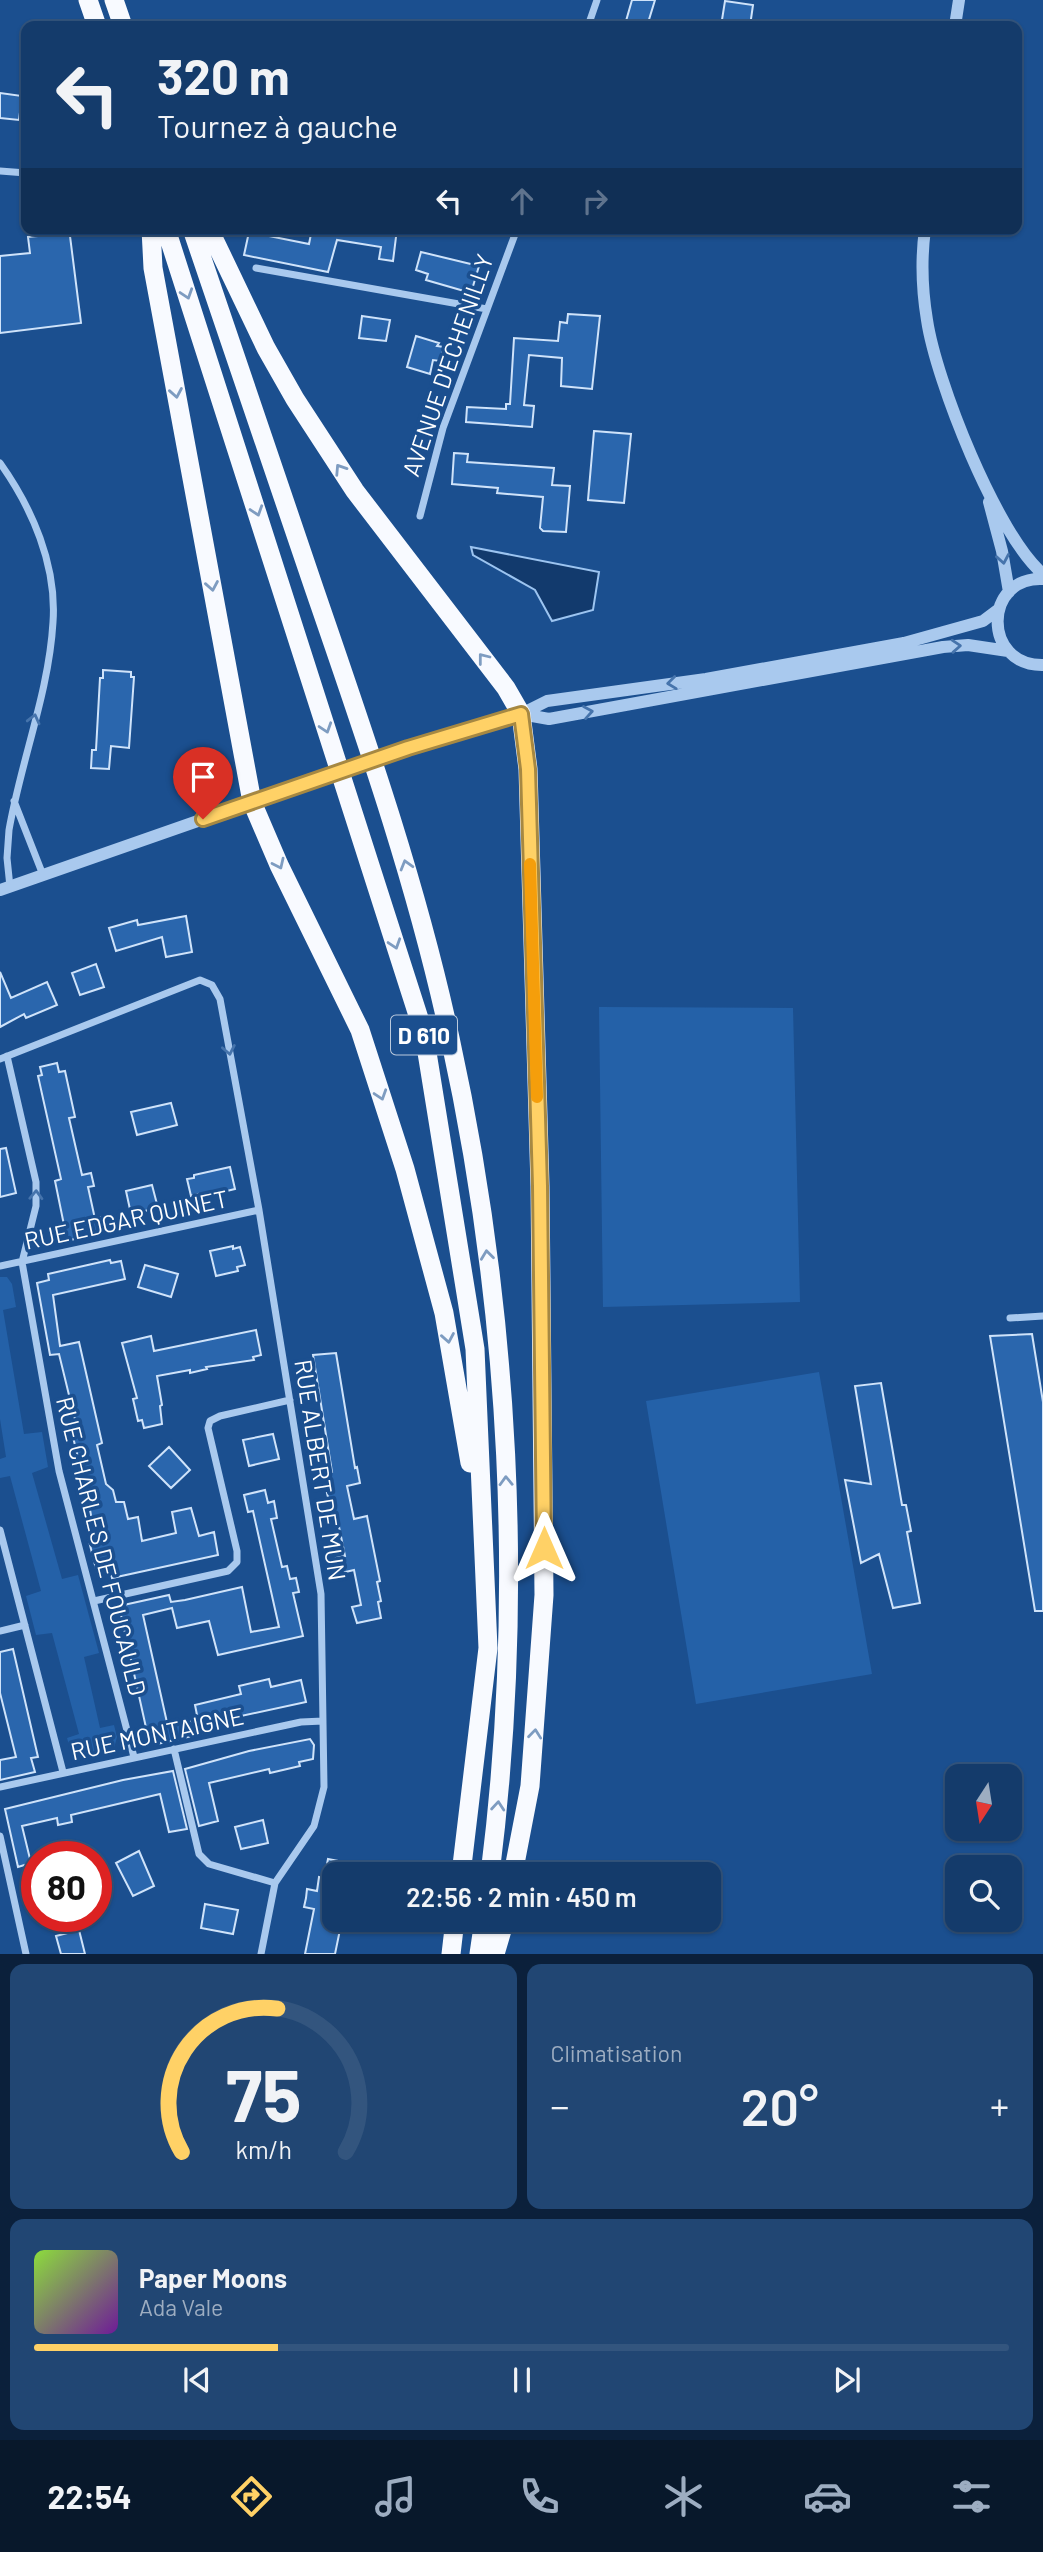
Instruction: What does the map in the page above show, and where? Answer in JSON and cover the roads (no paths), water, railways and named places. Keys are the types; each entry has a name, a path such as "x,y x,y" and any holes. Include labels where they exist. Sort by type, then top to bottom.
{"highway":[{"path":"88,0 95,21"},
{"path":"114,0 122,21"},
{"path":"151,235 153,268 252,802 279,865 360,1030 405,1169 444,1313 484,1543"},
{"name":"D 610","path":"168,235 424,1034 475,1349 488,1648 462,1862"},
{"name":"D 610","path":"194,235 384,790 432,959 470,1142 487,1252 499,1358 508,1543 505,1707 498,1812 492,1862"},
{"path":"212,235 272,358 347,480 506,688 521,714 528,769 540,1186 544,1595 530,1786 515,1862"},
{"path":"451,1954 454,1932"},
{"path":"479,1954 482,1932"},
{"path":"495,1954 501,1932"}],"street":[{"path":"590,21 597,0"},
{"path":"956,21 959,0"},
{"path":"0,171 21,173"},
{"name":"AVENUE D'ECHENILLY","path":"420,516 439,438 515,235"},
{"path":"925,235 923,279 927,320 936,361 982,478 1002,551 1009,592"},
{"path":"256,268 487,309"},
{"path":"0,463 21,492 36,528 50,583 53,621 50,649 14,800 5,888 408,748 521,714 547,701 706,679 904,643 983,621 999,609 1009,592 1027,580 1043,577"},
{"path":"982,478 1015,540 1030,564 1043,577"},
{"path":"999,609 998,631 1008,650 1026,663 1043,665"},
{"path":"521,714 549,719 943,647 968,645 1008,650"},
{"path":"14,800 43,875"},
{"name":"RUE ALBERT DE MUN","path":"4,1057 185,984 200,980 212,985 220,999 259,1210 321,1594 324,1787 314,1826 275,1883 261,1954"},
{"name":"RUE CHARLES DE FOUCAULD","path":"4,1057 36,1182 36,1206 22,1262 59,1471 134,1757"},
{"name":"RUE EDGAR QUINET","path":"0,1266 259,1210"},
{"path":"1010,1318 1043,1316"},
{"path":"94,1601 228,1571 237,1562 237,1551 208,1428 210,1421 220,1416 290,1400"},
{"path":"0,1530 63,1772"},
{"path":"0,1631 25,1625"},
{"name":"RUE MONTAIGNE","path":"0,1787 301,1722 323,1721"},
{"path":"174,1749 200,1854 209,1864 275,1883"},
{"path":"0,1836 26,1954"}]}
